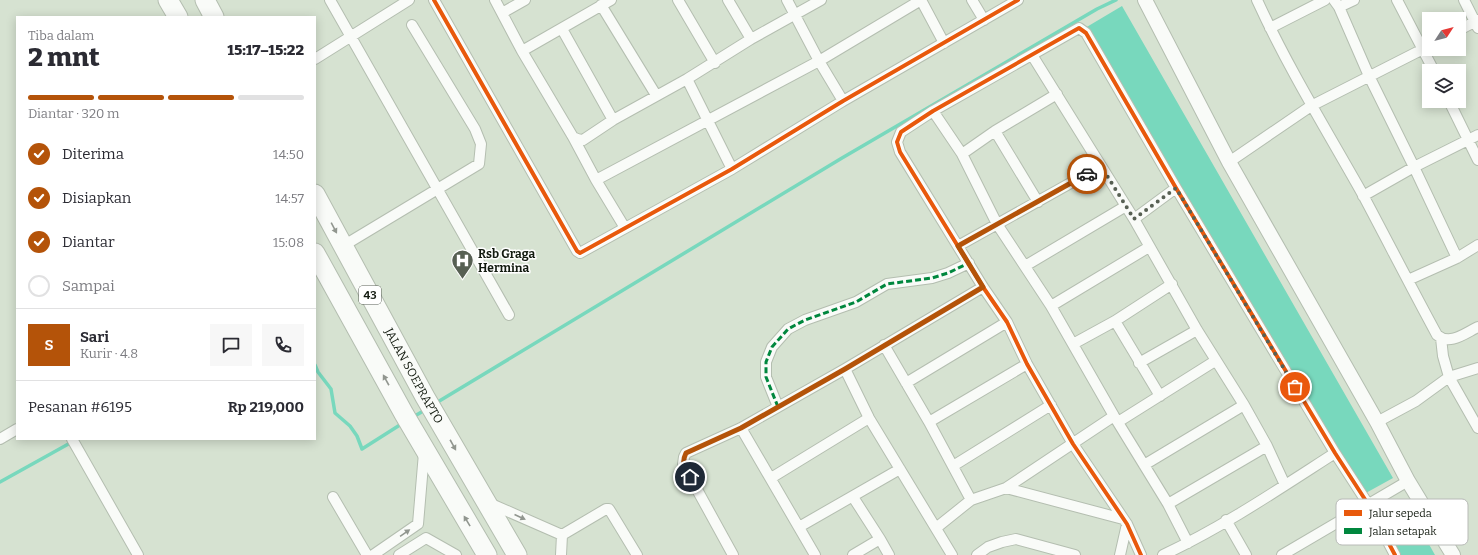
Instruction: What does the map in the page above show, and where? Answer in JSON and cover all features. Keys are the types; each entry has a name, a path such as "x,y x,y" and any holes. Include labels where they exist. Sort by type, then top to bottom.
{"highway":[{"path":"168,0 177,16"},
{"path":"205,0 213,16"},
{"name":"JALAN SOEPRAPTO","path":"316,196 429,404 517,555"},
{"name":"43","path":"316,255 408,420 487,555"}],"street":[{"path":"330,0 509,315"},
{"path":"316,58 409,0"},
{"path":"434,0 579,253 583,253 625,228 732,170 843,101 1018,0"},
{"path":"495,0 522,51 625,228"},
{"path":"502,14 525,0"},
{"path":"522,51 611,0"},
{"path":"678,0 715,63"},
{"path":"728,0 751,39"},
{"path":"787,0 796,14 818,61 843,101"},
{"path":"573,137 583,140 613,120 715,63 751,39 821,0"},
{"path":"596,180 818,61 921,0 944,43"},
{"path":"972,0 984,20"},
{"path":"1144,0 1229,162 1377,422 1419,499"},
{"path":"1257,0 1311,106 1363,196 1437,335 1447,340 1454,339 1478,327"},
{"path":"1270,28 1325,0"},
{"path":"1354,0 1336,4 1456,258"},
{"path":"1397,0 1422,41"},
{"path":"1464,0 1477,23 1466,27"},
{"path":"601,5 656,95"},
{"path":"343,246 479,164 481,144 475,129 412,25"},
{"path":"1141,555 1125,522 1074,444 1027,364 1007,322 983,287 900,152 897,142 901,132 933,111 1079,28 1086,33 1176,188 1335,453 1365,499"},
{"path":"562,29 613,120"},
{"path":"1229,162 1311,106 1422,49"},
{"path":"1032,55 1134,219 1197,330 1244,405 1267,446 1285,485"},
{"path":"686,79 732,170"},
{"path":"962,154 995,131 1057,94"},
{"path":"1452,108 1478,160"},
{"path":"933,111 962,154 997,224 1051,306 1116,419 1168,504 1188,543"},
{"path":"995,131 1038,202"},
{"path":"1363,196 1414,167 1478,135"},
{"path":"958,246 1101,166"},
{"path":"1134,219 1176,188"},
{"path":"1026,266 1126,206"},
{"path":"1408,280 1456,258 1478,245"},
{"path":"1051,306 1149,247"},
{"path":"778,407 766,376 766,362 772,347 788,328 805,320 856,302 887,284 932,278 969,264"},
{"path":"1073,344 1115,321 1172,284"},
{"path":"733,555 683,464 686,453 741,428 845,369 983,287"},
{"path":"1115,321 1160,396"},
{"path":"906,382 1007,322"},
{"path":"1139,363 1197,330"},
{"path":"1441,338 1443,356 1448,377 1477,425"},
{"path":"884,345 929,422 971,500"},
{"path":"936,528 971,500 1006,488 1074,444 1116,419 1160,396 1216,361"},
{"path":"929,422 1027,364"},
{"path":"1377,422 1416,401 1448,377 1478,368"},
{"path":"845,369 869,418 952,555"},
{"path":"953,466 1051,405"},
{"path":"1144,465 1244,405"},
{"path":"771,478 869,418"},
{"path":"741,428 815,555"},
{"path":"0,439 16,430"},
{"path":"73,440 138,555"},
{"path":"1168,504 1267,446"},
{"path":"425,449 418,524 426,538 456,555"},
{"path":"1163,555 1188,543 1335,453"},
{"path":"799,527 900,469"},
{"path":"1377,499 1408,481"},
{"path":"1006,488 1125,522"},
{"path":"333,497 367,555"},
{"path":"853,497 880,538 889,555"},
{"path":"485,501 562,535"},
{"path":"562,535 606,509 609,509 637,555"},
{"path":"1226,520 1246,555"},
{"path":"1120,555 1125,522"},
{"path":"1282,555 1336,523"},
{"path":"373,555 418,524"},
{"path":"561,555 562,535"},
{"path":"399,555 426,538"},
{"path":"853,555 880,538"},
{"path":"977,555 1002,542 1016,539 1075,555"},
{"path":"1388,545 1393,554"},
{"path":"1446,545 1452,555"}],"shaded area":[{"path":"1122,6 1393,478 1364,494 1085,28"},
{"path":"1392,545 1429,545 1435,555 1398,555"}],"waterway":[{"path":"436,403 842,158 1097,9 1116,0"},
{"path":"316,367 331,389 335,413 350,426 357,436 362,449 403,423"},
{"path":"413,417 425,410"},
{"path":"0,482 72,442"}],"marked path":[{"path":"778,407 766,377 766,362 772,347 788,329 805,320 856,302 887,284 932,278 948,273 969,263"}],"cycle path":[{"path":"434,0 577,251 580,253 732,169 843,101 1018,0"},
{"path":"1141,555 1127,524 1073,444 1027,364 1007,322 983,287 900,152 897,142 901,132 933,111 1079,28 1086,33 1176,188 1335,453 1365,499"},
{"path":"1390,545 1395,555"}],"way so far":[{"path":"1087,174 1101,166 1134,219 1176,188 1295,387"}],"place":[{"name":"Rsb Graga Hermina","path":"463,280"}],"route":[{"path":"690,477 683,464 686,453 741,428 845,369 983,287 958,246 1087,174"}]}
